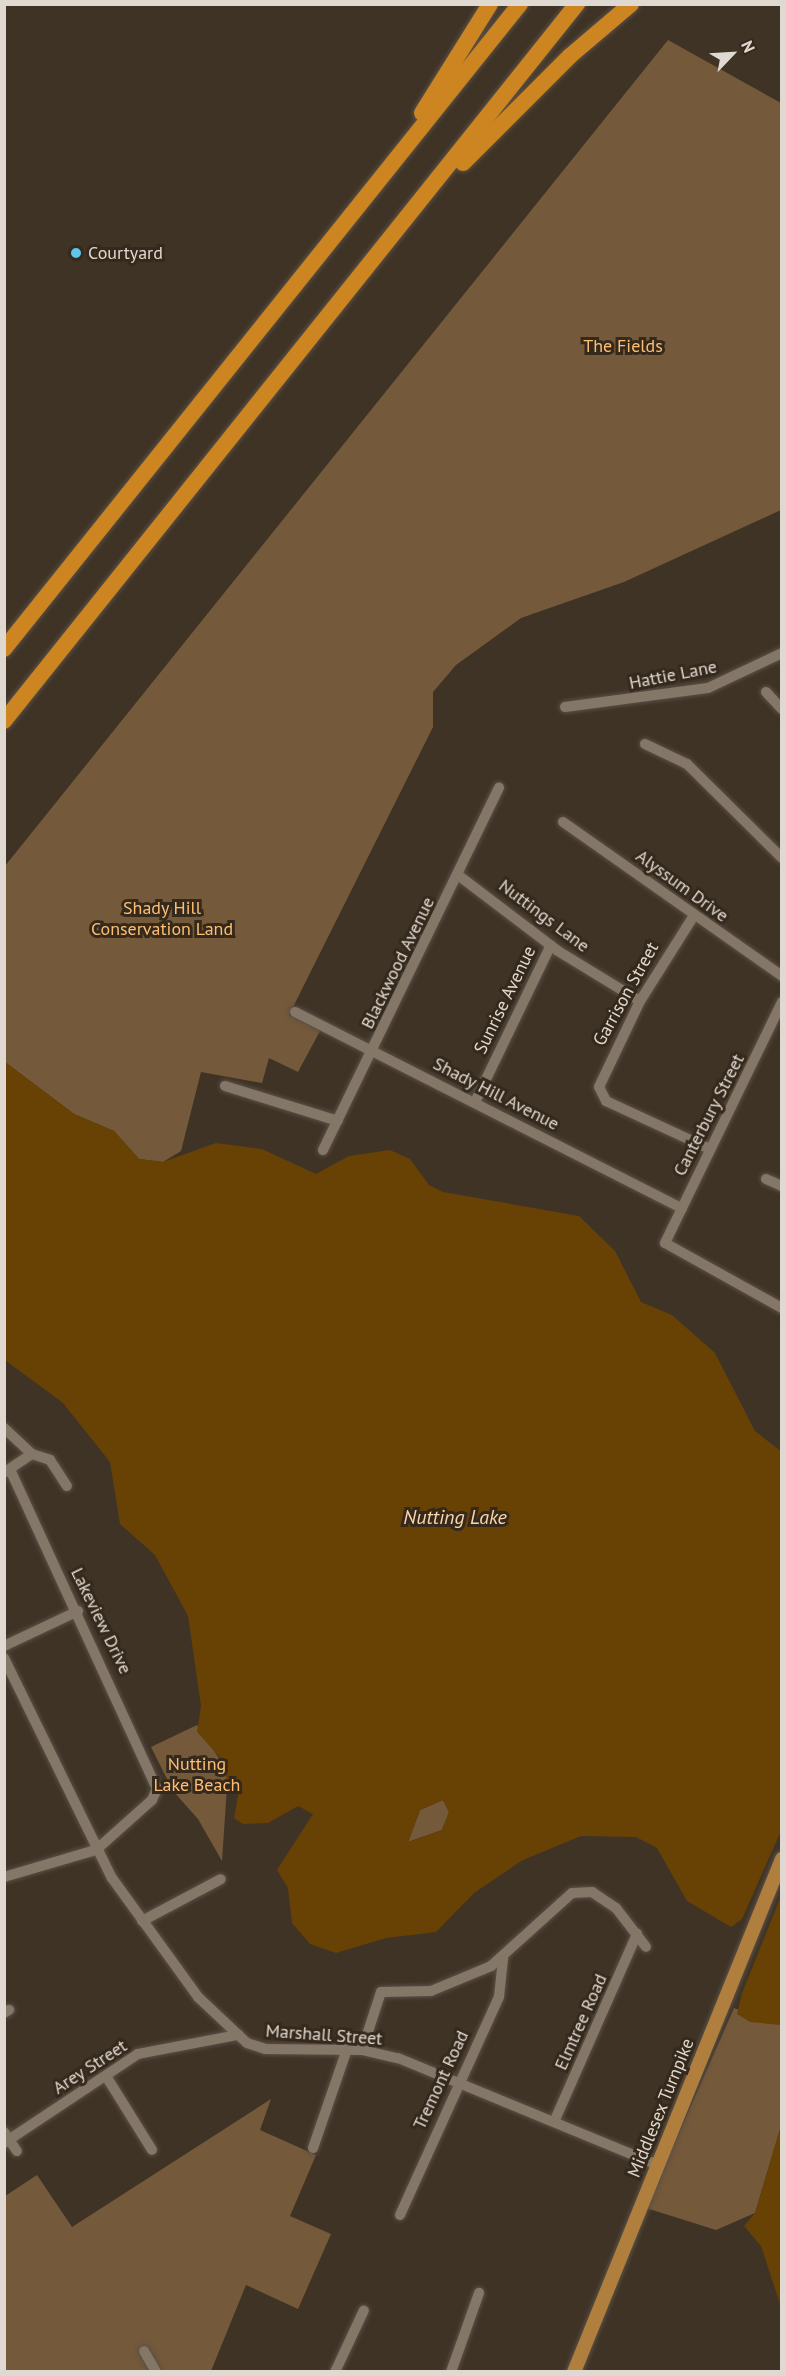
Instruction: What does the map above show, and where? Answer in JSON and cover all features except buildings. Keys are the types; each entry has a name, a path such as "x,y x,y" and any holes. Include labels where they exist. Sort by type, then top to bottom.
{"highway":[{"path":"378,181 490,4"},
{"path":"4,649 520,4"},
{"path":"4,721 578,4"},
{"path":"405,221 570,56 631,4"}],"main road":[{"name":"Middlesex Turnpike","path":"574,2372 782,1859"}],"street":[{"name":"Hattie Lane","path":"565,707 708,688 782,653"},
{"path":"766,692 782,709"},
{"path":"645,744 687,764 782,858"},
{"name":"Blackwood Avenue","path":"323,1150 374,1051 499,787"},
{"name":"Alyssum Drive","path":"563,822 650,879 693,917 782,976"},
{"name":"Nuttings Lane","path":"458,875 550,945 640,1001"},
{"name":"Garrison Street","path":"693,917 640,1001 601,1074 601,1093 626,1111 710,1149"},
{"name":"Sunrise Avenue","path":"475,1102 550,945"},
{"name":"Canterbury Street","path":"782,1002 665,1243 782,1308"},
{"name":"Shady Hill Avenue","path":"295,1012 682,1208"},
{"path":"225,1086 338,1121"},
{"path":"766,1179 782,1186"},
{"path":"4,1428 32,1454 51,1460 67,1486"},
{"path":"7,1471 32,1454"},
{"name":"Lakeview Drive","path":"7,1471 78,1611 157,1789 152,1800 96,1850"},
{"path":"4,1647 78,1611"},
{"name":"Marshall Street","path":"4,1658 96,1850 142,1921 198,1997 238,2035 265,2049 362,2050 457,2082 657,2165"},
{"path":"4,1877 96,1850"},
{"path":"142,1921 220,1879"},
{"path":"362,2050 381,1992 441,1989 503,1958 558,1903 579,1890 616,1908 646,1947"},
{"name":"Elmtree Road","path":"554,2122 637,1934"},
{"name":"Tremont Road","path":"400,2215 457,2082 499,1997 503,1958"},
{"name":"Arey Street","path":"6,2138 148,2051 238,2035"},
{"path":"313,2148 347,2049"},
{"path":"106,2076 152,2150"},
{"path":"6,2138 17,2151"},
{"path":"451,2372 479,2293"},
{"path":"335,2372 364,2310"},
{"path":"144,2351 156,2372"}],"green space":[{"name":"Shady Hill Conservation Land","path":"668,40 781,103 781,510 624,582 521,618 456,665 433,692 433,727 289,1015 320,1031 298,1072 269,1058 262,1083 201,1072 181,1151 163,1162 139,1159 114,1131 74,1114 5,1062 5,866"},
{"name":"Nutting Lake Beach","path":"197,1725 228,1772 222,1861 198,1819 173,1791 151,1747"},
{"path":"443,1800 449,1812 442,1830 408,1842 420,1810"},
{"path":"734,2008 781,2025 781,2126 755,2213 716,2230 646,2208"},
{"path":"271,2099 260,2130 316,2155 290,2216 331,2234 298,2309 246,2285 211,2371 5,2372 5,2196 37,2175 72,2227"}],"water":[{"name":"Nutting Lake","path":"5,1062 74,1114 114,1131 139,1159 163,1162 216,1143 262,1149 316,1174 349,1156 390,1150 410,1159 429,1185 443,1192 579,1216 615,1251 641,1302 672,1315 715,1353 755,1431 782,1452 781,1831 742,1919 731,1927 687,1901 657,1848 636,1837 581,1836 523,1860 474,1893 436,1932 386,1938 336,1953 310,1944 292,1923 288,1888 277,1870 313,1814 298,1806 268,1823 243,1824 234,1818 239,1791 226,1778 225,1763 197,1732 201,1706 188,1616 155,1555 120,1524 110,1462 63,1403 5,1360","holes":["443,1800 449,1812 442,1830 408,1842 420,1810"]},
{"path":"781,1896 781,2025 750,2022 737,2014 742,1993"},
{"path":"781,2126 781,2307 761,2246 744,2226 755,2213"}],"place":[{"name":"Courtyard","path":"76,253"}],"park label":[{"name":"The Fields","path":"623,346"}]}
